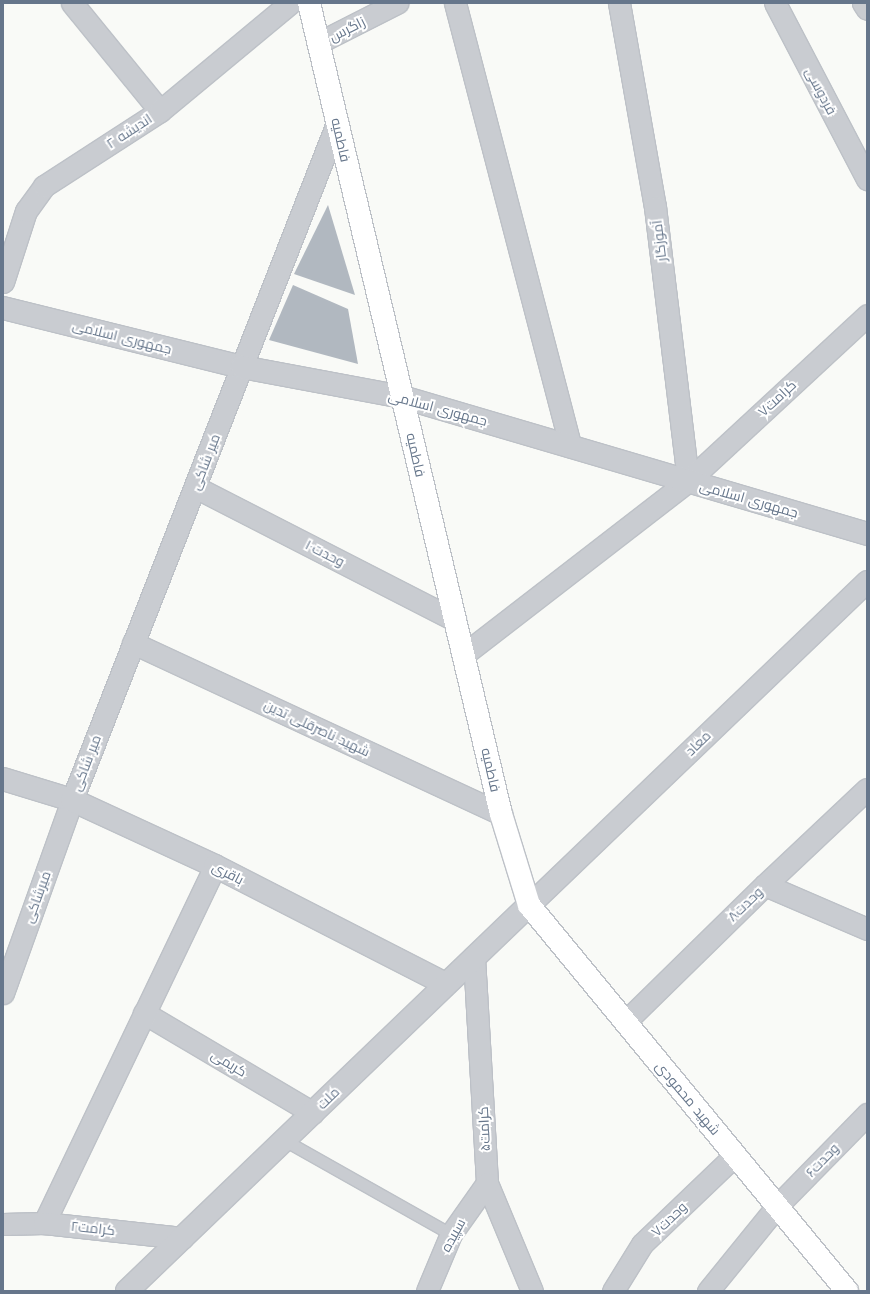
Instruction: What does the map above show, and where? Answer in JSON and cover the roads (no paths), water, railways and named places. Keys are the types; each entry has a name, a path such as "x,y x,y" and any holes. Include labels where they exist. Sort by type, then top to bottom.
{"main road":[{"name":"فاطمیه","path":"309,3 501,814 529,905"},
{"name":"شهید محمودی","path":"529,905 847,1291"}],"street":[{"path":"72,3 160,111"},
{"name":"اندیشه ۲","path":"3,282 26,210 44,186 160,111 290,3"},
{"name":"زاگرس","path":"318,43 397,3"},
{"path":"456,3 570,446"},
{"name":"آموزگار","path":"619,3 655,207 688,481"},
{"name":"فردوسی","path":"775,3 867,179"},
{"path":"863,3 867,9"},
{"name":"میر شاکی","path":"72,800 337,123"},
{"name":"جمهوری اسلامی","path":"3,308 242,367 402,397 867,534"},
{"name":"کرامت۷","path":"463,655 688,481 867,315"},
{"name":"وحدت۱۰","path":"195,487 455,620"},
{"name":"معاد","path":"529,905 867,581"},
{"name":"شهید ناصرقلی تدین","path":"133,643 501,814"},
{"name":"باقری","path":"3,779 72,800 214,866 446,984"},
{"name":"وحدت۸","path":"625,1022 764,885 867,789"},
{"name":"میرشاکی","path":"3,993 72,800"},
{"path":"44,1223 214,866"},
{"path":"764,885 867,929"},
{"name":"ملت","path":"127,1291 529,905"},
{"name":"کرامت۵","path":"474,957 487,1183 532,1291"},
{"name":"کریمی","path":"144,1013 313,1113"},
{"name":"وحدت۶","path":"708,1291 777,1206 867,1114"},
{"name":"۷وحدت","path":"613,1291 642,1244 735,1155"},
{"name":"سپیده","path":"427,1291 451,1234 487,1183"},
{"name":"کرامت۲","path":"3,1224 44,1223 182,1238"}],"lane":[{"path":"284,1140 451,1234"}]}
